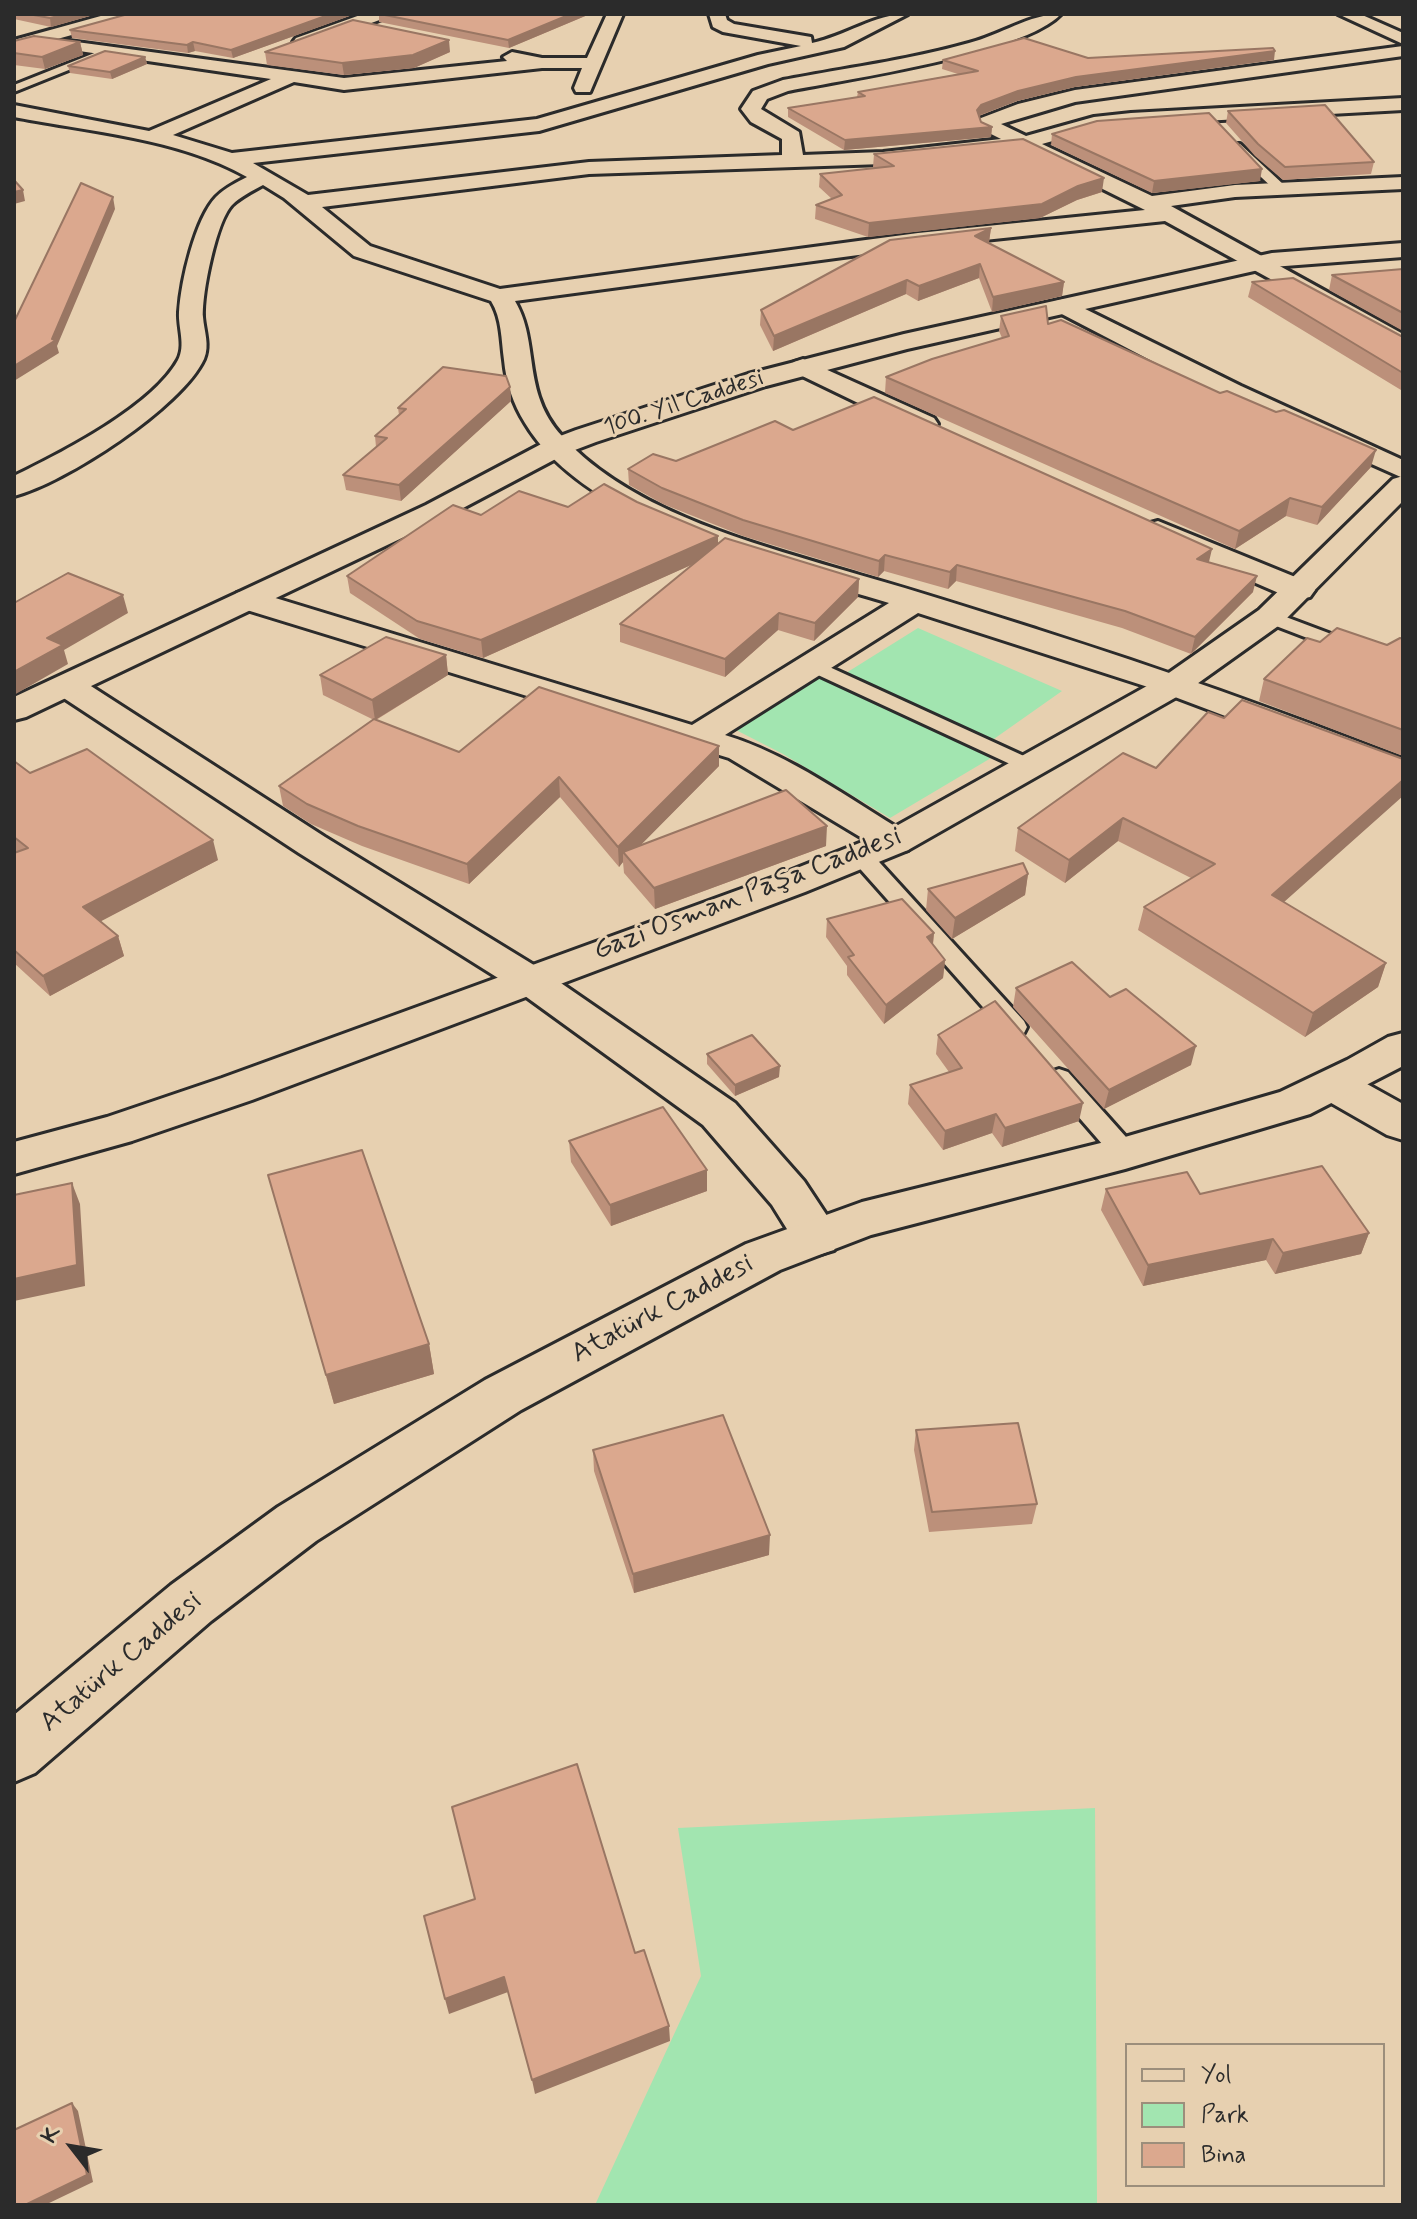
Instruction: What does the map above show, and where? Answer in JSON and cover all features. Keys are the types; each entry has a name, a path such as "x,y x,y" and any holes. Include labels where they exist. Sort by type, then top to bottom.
{"street":[{"path":"14,46 127,14"},
{"path":"552,122 580,93 615,14"},
{"path":"717,14 719,23 729,28 829,46"},
{"path":"231,159 505,130 552,122 738,66 829,46 851,39 900,14"},
{"path":"793,163 792,136 758,118 751,109 760,95 783,86 990,44 1053,14"},
{"path":"1346,14 1403,39"},
{"path":"228,69 353,24 380,22"},
{"path":"851,39 913,61"},
{"path":"38,40 289,78 361,84 542,63 591,63"},
{"path":"487,51 542,63"},
{"path":"1402,344 1170,214 1022,143 988,122 1025,108 1075,96 1403,51"},
{"path":"152,137 289,78"},
{"path":"306,202 578,169 883,158 1022,143 1094,123 1216,123 1403,104"},
{"path":"14,111 152,137 231,159 306,202 362,251 499,296 830,249 1004,228 1170,214"},
{"path":"14,487 94,443 145,407 183,373 193,357 195,341 191,313 197,266 217,211 236,192 264,176"},
{"path":"1149,203 1280,188 1403,183"},
{"name":"100. Yıl Caddesi","path":"14,710 436,511 557,447 803,367 1257,264 1325,254 1403,250"},
{"path":"499,296 509,307 518,371 529,406 557,447 592,477 640,505 742,548 1175,684 1403,772"},
{"path":"1065,306 1232,392 1403,470"},
{"path":"803,367 949,436"},
{"name":"Gazi Osman Paşa Caddesi","path":"14,1158 116,1130 237,1089 879,850 1175,684 1270,617 1403,485"},
{"path":"1127,517 1299,590"},
{"path":"248,600 697,737 761,761 879,850"},
{"path":"697,737 915,601"},
{"path":"68,686 312,845 528,979 719,1114 788,1193 817,1237"},
{"name":"Atatürk Caddesi","path":"14,1753 191,1603 297,1524 503,1395 763,1257 862,1220 1125,1153 1295,1103 1398,1054"},
{"path":"1334,1085 1403,1124"}],"lane":[{"path":"14,89 105,52"},
{"path":"1216,123 1249,161 1280,188"},
{"path":"1270,617 1381,659"},
{"path":"812,665 1030,766"},
{"path":"879,850 1040,1056 1125,1153"}],"green space":[{"path":"918,628 1062,691 991,741 846,673"},
{"path":"820,677 991,758 890,818 783,754 734,729"},
{"path":"1095,1808 1097,2205 595,2205 701,1976 678,1828"}],"building":[{"path":"28,14 66,14 50,18"},
{"path":"128,14 331,14 231,50 193,42 187,45 70,30"},
{"path":"380,14 571,14 508,40"},
{"path":"353,20 449,40 413,55 342,63 265,52"},
{"path":"34,36 80,42 42,57 14,53 14,41"},
{"path":"1024,38 1088,58 1273,48 1275,51 1076,77 1018,91 981,105 977,110 981,122 992,127 845,140 788,108 865,96 858,92 978,71 943,60"},
{"path":"105,51 145,57 110,72 68,66"},
{"path":"1325,105 1374,162 1285,167 1258,144 1228,111"},
{"path":"1209,113 1262,169 1154,181 1052,134 1097,121"},
{"path":"1023,139 1104,178 1078,186 1042,204 869,223 816,205 842,195 820,174 894,166 874,154"},
{"path":"14,180 23,190 14,192"},
{"path":"81,183 113,197 52,339 56,340 14,366 14,322"},
{"path":"991,228 975,236 1064,282 993,297 980,264 919,286 907,280 774,336 761,310 890,240"},
{"path":"1403,269 1403,313 1332,275"},
{"path":"1293,278 1403,337 1403,373 1252,282"},
{"path":"1046,306 1048,324 1061,320 1220,393 1227,391 1276,412 1284,410 1376,450 1322,507 1290,498 1239,531 886,377 932,359 1009,336 1001,316"},
{"path":"443,367 506,376 510,387 399,485 343,475 387,438 375,436 406,409 398,408"},
{"path":"874,397 1212,549 1197,559 1257,576 1195,637 1125,611 957,565 950,572 885,555 879,561 743,520 662,488 628,469 653,454 676,461 775,421 793,430"},
{"path":"604,484 637,502 718,536 481,640 417,621 347,576 453,505 481,515 519,491 568,507"},
{"path":"725,538 859,579 815,623 779,613 725,659 620,624"},
{"path":"68,573 123,595 47,638 63,645 14,672 14,603"},
{"path":"1337,628 1387,645 1403,639 1403,730 1264,679 1307,638 1320,642"},
{"path":"386,637 446,655 372,700 320,675"},
{"path":"539,687 719,746 618,847 559,777 467,864 358,826 307,804 279,786 374,719 459,752"},
{"path":"1242,700 1403,759 1403,780 1272,895 1386,963 1313,1013 1144,907 1215,864 1123,818 1069,860 1018,828 1123,753 1156,768 1208,712 1224,718"},
{"path":"87,749 213,840 83,907 118,936 43,976 14,950 14,853 28,848 14,837 14,761 30,773"},
{"path":"786,790 827,826 654,888 623,852"},
{"path":"1023,863 1028,874 955,918 928,889"},
{"path":"902,899 934,933 927,937 945,960 886,1005 848,957 854,955 827,919"},
{"path":"1072,962 1110,997 1126,989 1196,1046 1109,1090 1016,988"},
{"path":"995,1001 1083,1103 1005,1128 996,1114 945,1131 910,1085 962,1068 938,1035"},
{"path":"752,1035 780,1066 735,1085 707,1054"},
{"path":"663,1107 707,1170 610,1205 569,1141"},
{"path":"362,1150 429,1344 326,1375 268,1175"},
{"path":"1322,1166 1369,1233 1283,1253 1273,1239 1148,1265 1106,1189 1187,1172 1200,1194"},
{"path":"72,1183 77,1265 14,1279 14,1195"},
{"path":"723,1415 770,1535 633,1574 593,1450"},
{"path":"1018,1423 1037,1504 932,1512 916,1430"},
{"path":"577,1764 635,1953 644,1950 669,2026 532,2080 504,1977 445,1999 424,1916 475,1899 452,1807"},
{"path":"72,2103 87,2175 25,2205 14,2205 14,2130"}]}
